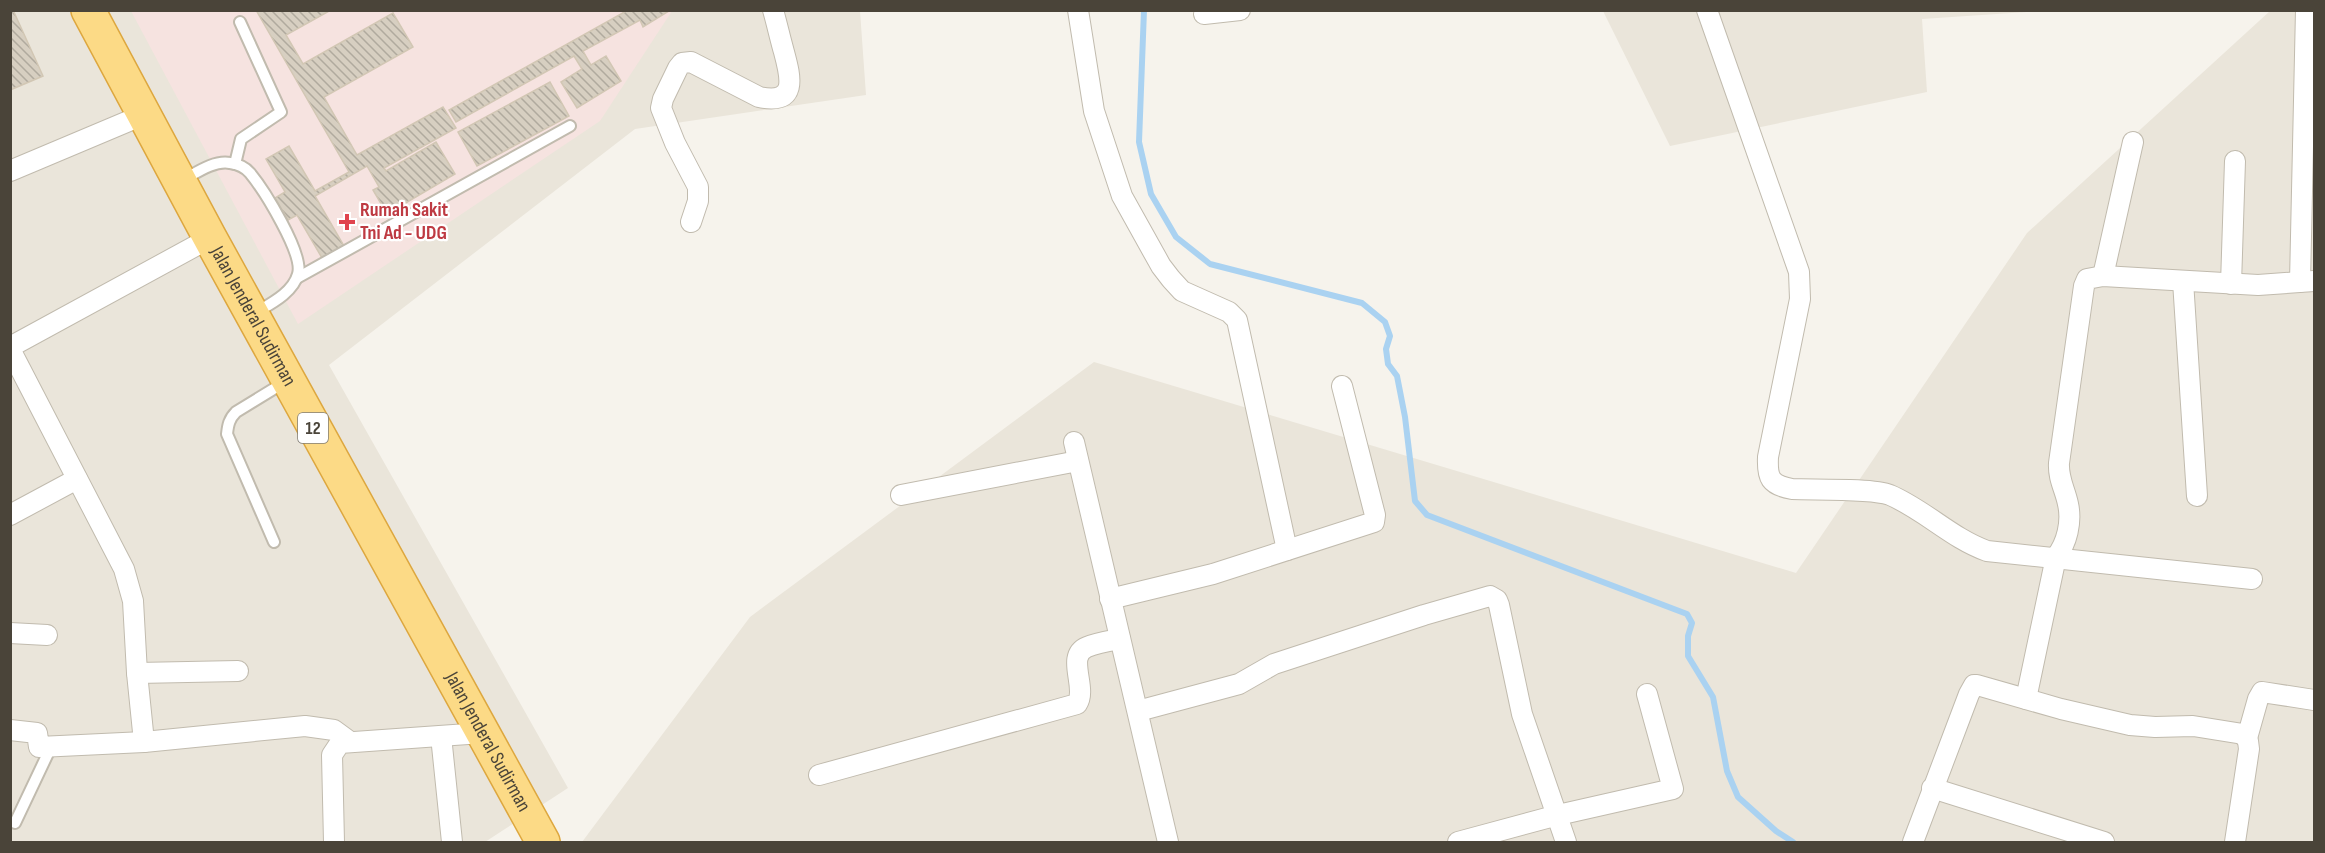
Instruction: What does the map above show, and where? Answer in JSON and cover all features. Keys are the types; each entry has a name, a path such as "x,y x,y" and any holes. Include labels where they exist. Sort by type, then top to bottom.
{"highway":[{"name":"Jalan Jenderal Sudirman","path":"88,10 287,381 543,843"}],"street":[{"path":"691,222 698,201 698,187 662,114 663,99 678,68 682,63 690,62 759,97 774,99 782,97 790,81 773,10"},
{"path":"1078,10 1094,111 1122,196 1161,266 1182,291 1229,312 1237,320 1287,550"},
{"path":"1204,14 1240,10"},
{"path":"1707,10 1799,272 1800,299 1768,457 1767,473 1771,480 1792,489 1888,494 1952,535 1978,547 2000,553 2252,579"},
{"path":"2026,699 2056,557 2064,546 2067,530 2069,510 2059,478 2059,463 2084,286 2087,279 2103,276 2258,285 2307,282 2306,10"},
{"path":"10,171 143,115"},
{"path":"2103,276 2133,142"},
{"path":"2231,284 2235,161"},
{"path":"144,742 137,673 136,635 130,587 124,569 10,348 210,238"},
{"path":"2183,281 2197,496"},
{"path":"1110,599 1213,574 1369,526 1376,519 1342,386"},
{"path":"901,495 1076,451 1168,843"},
{"path":"10,515 77,479"},
{"path":"1138,711 1239,684 1274,664 1490,596 1497,600 1499,605 1522,714 1566,843"},
{"path":"10,633 47,635"},
{"path":"819,775 1077,704 1082,694 1077,663 1078,655 1086,647 1120,639"},
{"path":"137,673 238,671"},
{"path":"1913,843 1932,788 1974,685 1982,685 2026,699 2130,724 2211,728 2243,734 2247,738"},
{"path":"2235,843 2248,749 2247,738 2259,695 2262,692 2314,700"},
{"path":"1458,843 1558,815 1673,789 1647,694"},
{"path":"10,730 37,733 39,747 144,742 305,726 334,730 349,741"},
{"path":"334,843 332,755 340,743 482,733"},
{"path":"441,736 452,843"},
{"path":"1932,788 2104,843"}],"lane":[{"path":"235,164 241,139 281,112 240,22"},
{"path":"297,278 570,126"},
{"path":"180,182 209,167 225,162 235,164 249,172 277,214 299,258 297,278 295,284 277,300 252,315"},
{"path":"274,542 227,434 228,425 236,412 287,381"},
{"path":"15,823 51,747"}],"shaded area":[{"path":"10,11 860,11 866,95 635,129 329,365 568,788 485,842 11,842"},
{"name":"Rumah Sakit Tni Ad - UDG","path":"131,11 672,11 600,121 298,324"},
{"path":"1603,11 2042,11 1922,19 1927,92 1670,146"},
{"path":"2270,11 2314,11 2314,842 582,842 750,617 1094,362 1796,573 2027,233"}],"building":[{"path":"10,10 13,10 43,76 10,90"},
{"path":"256,10 331,10 286,35 303,64 393,13 413,47 324,97 357,155 443,107 456,128 384,168 386,171 436,142 455,174 387,214 373,190 379,187 367,166 315,196 344,246 322,258 297,215 288,220 275,198 285,192 266,159 289,146 315,191 349,172"},
{"path":"628,10 669,11 643,27 640,20 583,51 591,65 606,56 621,81 577,108 561,82 582,69 574,56 456,122 449,110"},
{"path":"550,82 569,116 477,166 458,132"}],"waterway":[{"path":"1144,10 1139,142 1151,194 1176,237 1210,264 1362,303 1385,322 1390,336 1386,349 1388,364 1397,376 1405,417 1415,501 1427,515 1687,614 1692,623 1688,636 1688,656 1713,697 1727,771 1738,797 1776,831 1793,842"}],"place":[{"name":"Rumah Sakit Tni Ad - UDG","path":"347,222"}]}
